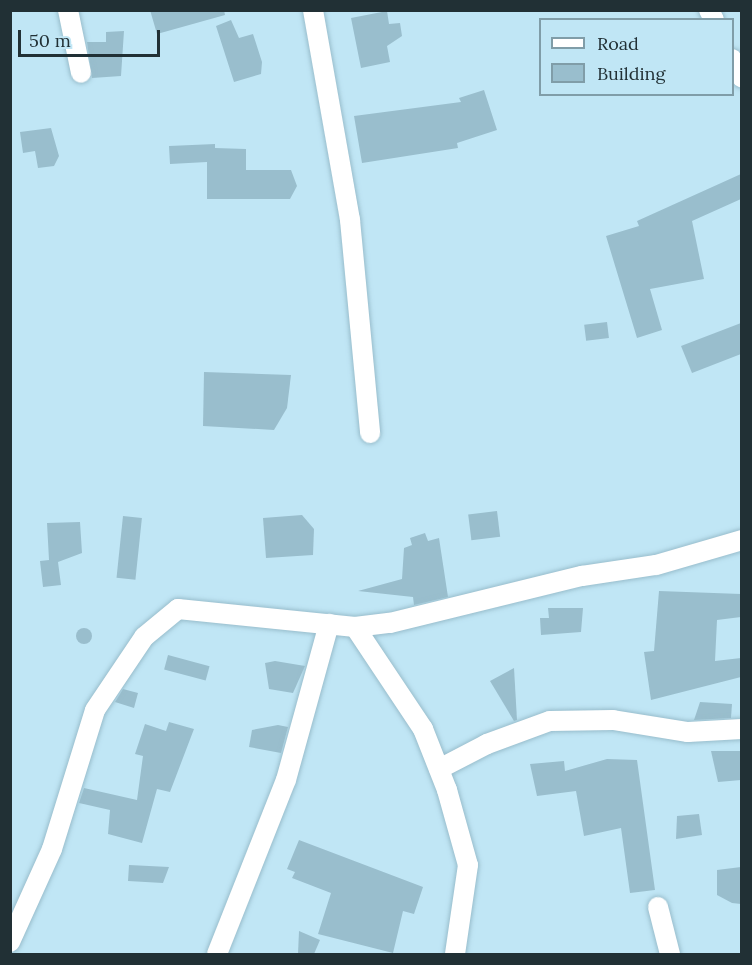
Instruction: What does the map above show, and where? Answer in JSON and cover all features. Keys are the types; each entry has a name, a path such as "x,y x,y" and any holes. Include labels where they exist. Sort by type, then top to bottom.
{"street":[{"path":"68,10 81,73"},
{"path":"313,10 350,220 370,433"},
{"path":"734,63 741,78"},
{"path":"10,942 52,849 94,710 162,618 186,608 355,627 656,565 741,540"},
{"path":"217,954 286,780 329,624"},
{"path":"355,627 423,729 439,769 468,865 455,954"},
{"path":"439,769 487,744 550,722 613,720 688,732 741,729"},
{"path":"658,907 670,954"}],"building":[{"path":"150,10 224,10 225,15 157,34"},
{"path":"387,11 389,24 400,23 402,36 387,46 390,62 361,68 351,18"},
{"path":"231,20 239,38 253,34 262,62 261,74 234,82 216,26"},
{"path":"124,31 121,76 92,78 87,42 106,42 106,32"},
{"path":"484,90 497,130 457,143 458,148 362,163 354,116 461,102 459,98"},
{"path":"51,128 59,156 54,166 38,168 35,151 23,153 20,132"},
{"path":"215,144 215,148 246,149 246,170 291,170 297,186 290,199 207,199 207,162 170,164 169,146"},
{"path":"741,174 741,199 692,221 704,279 650,289 662,330 637,338 606,236 639,226 637,221"},
{"path":"607,322 609,338 586,341 584,325"},
{"path":"741,323 741,354 692,373 681,346"},
{"path":"204,372 291,375 287,408 274,430 203,426"},
{"path":"497,511 500,537 471,540 468,515"},
{"path":"302,515 314,529 313,555 266,558 263,518"},
{"path":"123,516 142,518 135,580 117,578"},
{"path":"80,522 82,553 58,562 61,585 43,587 40,561 49,560 47,523"},
{"path":"425,533 428,541 439,538 448,597 414,605 413,597 358,591 402,579 404,548 412,545 410,538"},
{"path":"659,591 741,594 741,617 717,620 715,661 741,658 741,677 651,700 644,652 654,651"},
{"path":"548,608 583,608 581,632 541,635 540,618 549,618"},
{"path":"84,628 92,636 84,644 76,636"},
{"path":"168,655 210,666 206,681 164,669"},
{"path":"275,661 305,666 293,693 269,689 265,663"},
{"path":"514,668 517,720 514,721 490,681"},
{"path":"123,689 138,693 134,708 115,702"},
{"path":"700,702 732,704 731,718 694,720"},
{"path":"169,722 194,729 170,792 157,789 142,843 108,834 110,810 79,803 84,788 137,800 143,756 135,754 145,724 166,731"},
{"path":"278,725 288,727 281,753 249,747 252,730"},
{"path":"711,751 741,751 741,780 718,782"},
{"path":"607,759 637,760 655,890 630,893 621,828 584,836 576,791 537,796 530,764 564,761 565,771"},
{"path":"699,814 702,835 676,839 677,816"},
{"path":"299,840 423,887 414,914 403,911 393,953 318,934 331,893 292,878 295,872 287,869"},
{"path":"129,865 169,867 163,883 128,881"},
{"path":"741,867 741,904 732,903 717,895 717,870"},
{"path":"299,931 320,940 314,954 298,954"}]}
